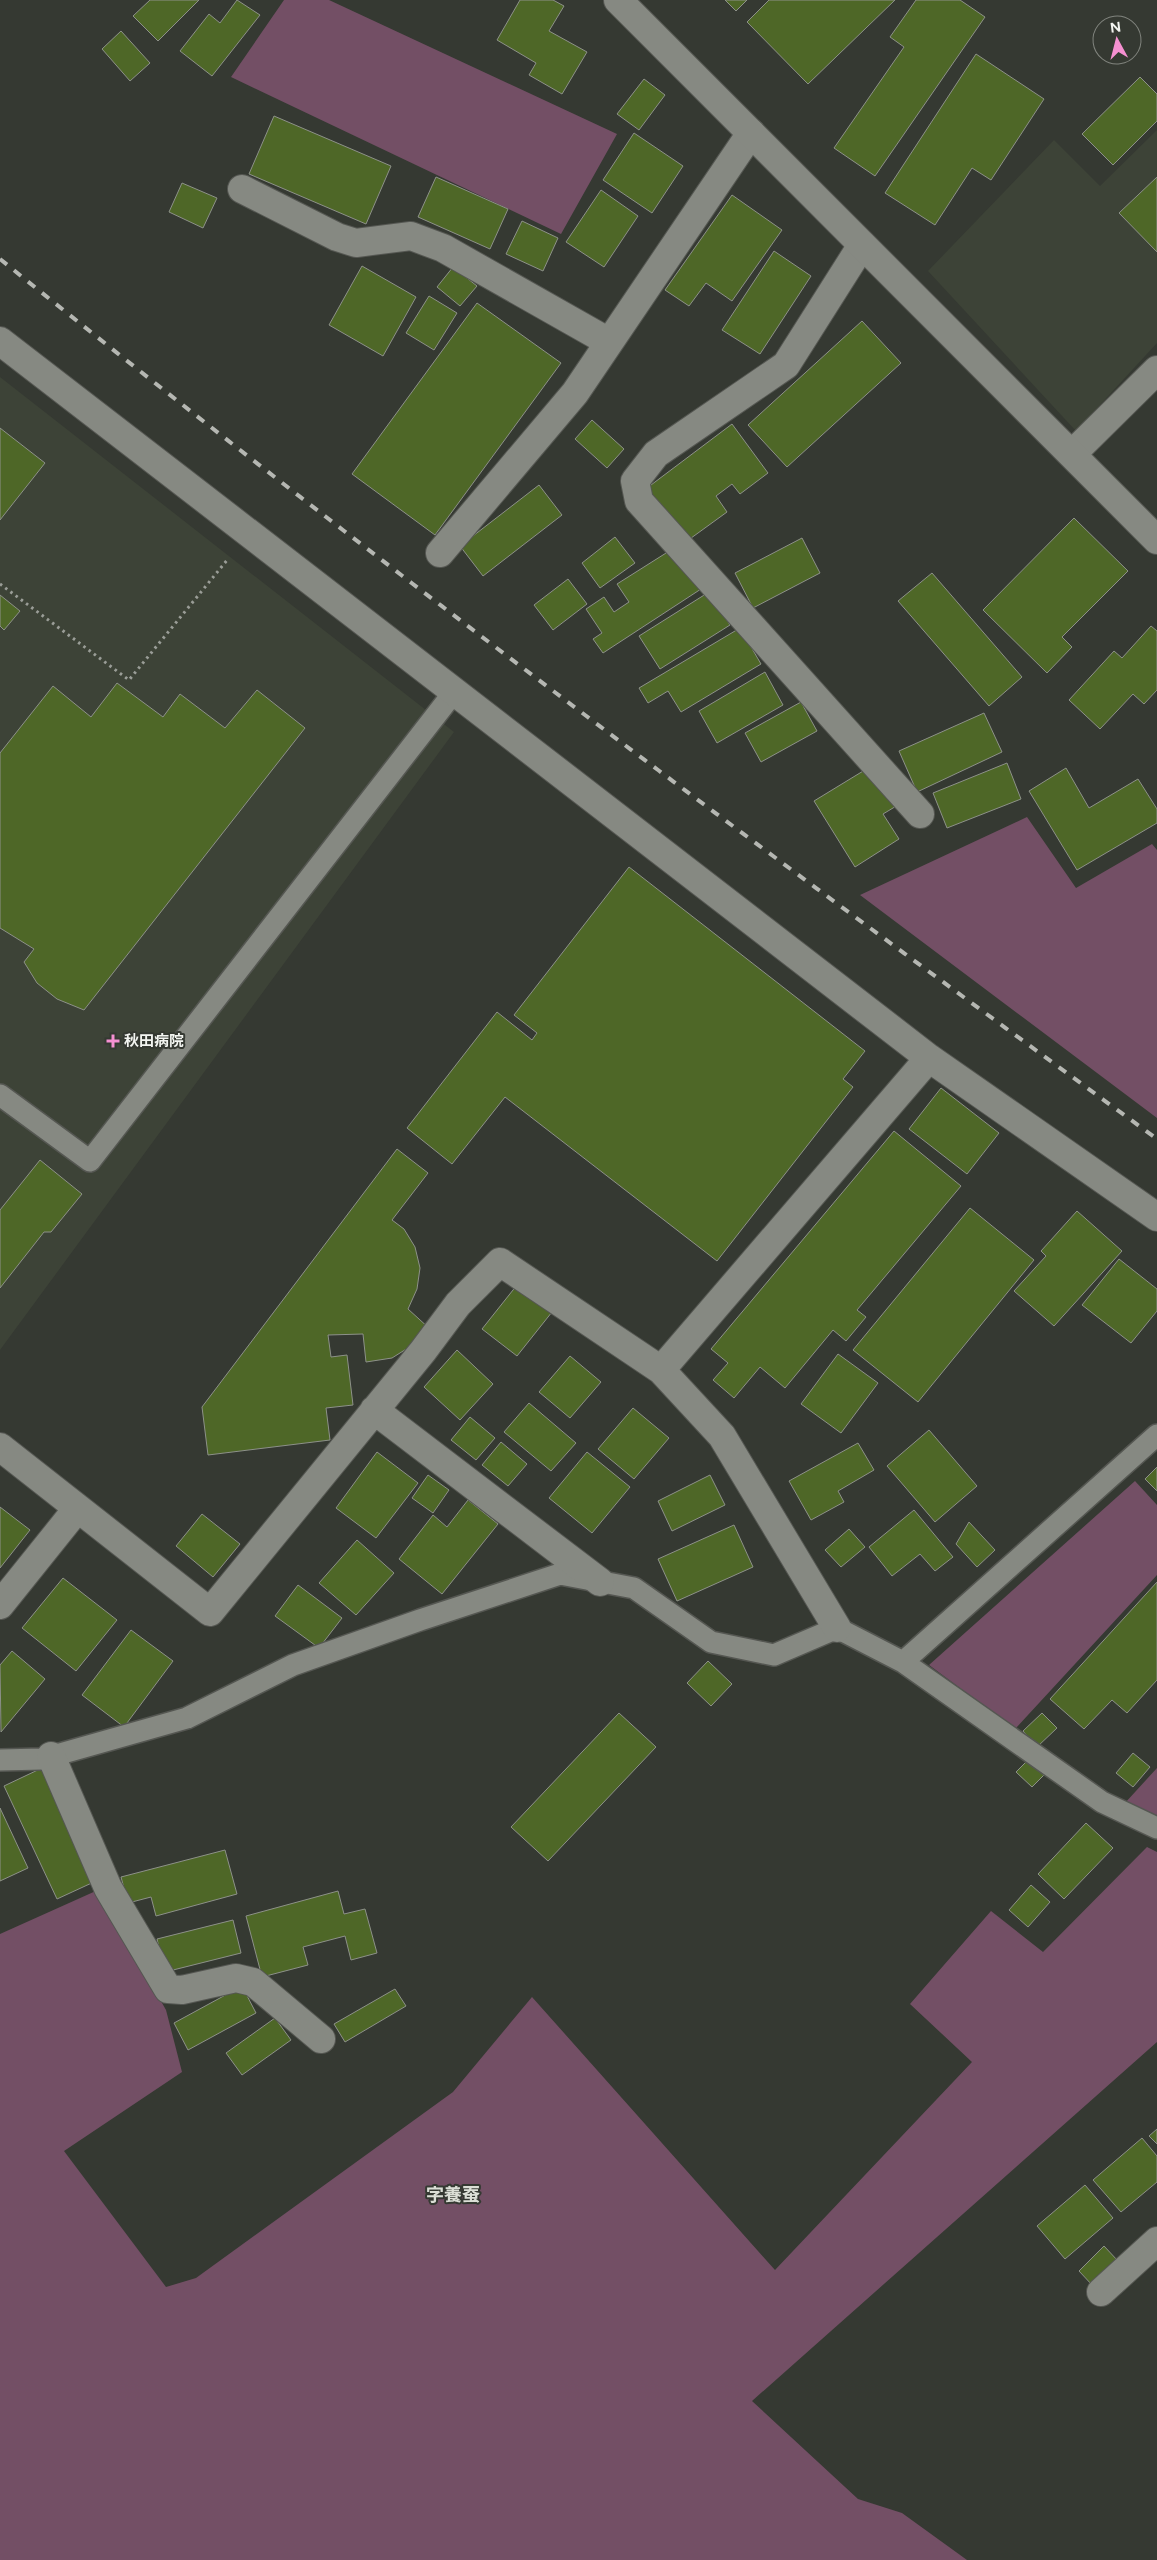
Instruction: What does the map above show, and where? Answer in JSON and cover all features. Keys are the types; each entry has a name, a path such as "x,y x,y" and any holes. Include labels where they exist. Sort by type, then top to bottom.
{"street":[{"path":"618,0 1157,540"},
{"path":"440,553 575,393 751,133"},
{"path":"242,189 338,237 356,243 411,236 443,248 609,342"},
{"path":"862,245 786,365 656,454 635,480 639,500 920,814"},
{"path":"0,341 929,1058 1157,1217"},
{"path":"1072,454 1157,370"},
{"path":"661,1370 929,1058"},
{"path":"0,1447 76,1509 210,1612 458,1304 500,1262 661,1370 722,1436 837,1628"},
{"path":"374,1410 600,1582"},
{"path":"0,1605 76,1509"},
{"path":"51,1756 108,1888 168,1989 182,1990 236,1978 253,1982 321,2039"},
{"path":"1101,2292 1157,2241"}],"lane":[{"path":"0,1095 90,1160 454,692"},
{"path":"903,1662 1157,1435"},
{"path":"0,1760 42,1759 187,1718 294,1665 420,1620 560,1574 634,1588 711,1642 774,1655 837,1628 903,1662 1102,1802 1157,1828"}],"path":[{"path":"0,584 129,680 248,534"}],"shaded area":[{"path":"284,0 329,0 617,134 561,234 231,77"},
{"path":"1157,130 1157,343 1076,431 928,271 1054,140 1100,186"},
{"name":"秋田病院","path":"0,377 454,732 0,1350"},
{"path":"1027,817 1076,888 1152,844 1157,850 1157,1118 860,895"},
{"path":"1135,1481 1157,1505 1157,1575 1015,1729 929,1665"},
{"path":"1157,1768 1157,1820 1125,1803"},
{"path":"1147,1847 1157,1852 1157,2042 752,2401 858,2499 902,2513 967,2560 0,2560 0,1934 98,1890 166,2010 182,2072 64,2151 166,2287 196,2278 453,2092 532,1997 775,2270 972,2062 910,2004 991,1911 1043,1952"}],"building":[{"path":"150,0 199,0 158,41 133,16"},
{"path":"237,0 260,15 212,76 180,51 209,14 220,23"},
{"path":"520,0 553,0 564,6 549,31 587,52 562,94 529,75 536,63 497,40"},
{"path":"725,0 747,0 736,11"},
{"path":"769,0 895,0 808,84 747,22"},
{"path":"916,0 960,0 985,17 875,176 834,148 904,47 890,37"},
{"path":"121,31 150,63 130,81 102,49"},
{"path":"976,54 1044,99 991,180 972,168 935,225 885,193"},
{"path":"1140,77 1157,94 1157,121 1113,165 1082,134"},
{"path":"644,79 665,95 639,130 617,114"},
{"path":"274,116 391,166 366,224 249,174"},
{"path":"634,133 683,166 652,213 603,180"},
{"path":"436,177 508,209 490,249 418,217"},
{"path":"1157,177 1157,252 1119,213"},
{"path":"182,183 217,198 203,228 169,212"},
{"path":"601,190 638,216 604,267 566,242"},
{"path":"732,195 782,230 732,301 706,283 689,306 665,290"},
{"path":"522,221 558,238 543,271 506,254"},
{"path":"774,251 811,276 760,354 722,330"},
{"path":"362,266 416,297 383,356 329,325"},
{"path":"453,267 477,286 460,306 437,287"},
{"path":"429,296 457,313 434,350 406,333"},
{"path":"477,303 561,363 435,535 352,474"},
{"path":"862,321 901,363 787,467 748,425"},
{"path":"592,420 624,449 607,468 575,439"},
{"path":"732,424 768,473 740,494 732,484 716,496 727,512 687,541 647,488"},
{"path":"0,428 45,463 0,520"},
{"path":"539,485 562,515 483,576 460,546"},
{"path":"1074,518 1128,571 1062,637 1072,647 1047,673 983,610"},
{"path":"615,537 635,563 600,588 582,563"},
{"path":"802,538 820,573 753,608 735,573"},
{"path":"674,548 701,589 603,653 593,639 602,633 586,609 604,597 614,612 629,602 617,584"},
{"path":"932,573 1022,677 989,706 898,601"},
{"path":"568,579 587,604 553,630 534,605"},
{"path":"709,592 730,625 660,669 639,636"},
{"path":"0,595 20,611 4,630 0,626"},
{"path":"1151,626 1157,631 1157,690 1144,704 1133,694 1100,729 1069,700 1114,651 1122,658"},
{"path":"740,628 761,664 681,712 668,691 648,703 639,688"},
{"path":"765,672 783,705 717,743 699,711"},
{"path":"117,683 163,717 180,694 225,728 257,690 305,728 84,1010 57,999 37,983 24,962 34,949 0,928 0,753 53,686 91,717"},
{"path":"801,702 817,731 761,762 745,733"},
{"path":"984,713 1002,752 917,792 899,751"},
{"path":"1007,763 1021,799 947,828 933,793"},
{"path":"873,765 898,805 883,814 899,839 855,867 814,801"},
{"path":"1066,768 1089,808 1138,779 1157,809 1157,823 1077,870 1029,791"},
{"path":"629,867 865,1051 843,1079 853,1087 717,1261 505,1097 452,1164 407,1128 497,1012 532,1040 537,1033 514,1015"},
{"path":"941,1088 999,1133 967,1174 909,1129"},
{"path":"894,1131 961,1186 857,1310 866,1317 846,1341 833,1330 785,1388 760,1367 734,1398 713,1380 728,1363 711,1349"},
{"path":"397,1149 428,1173 392,1220 404,1229 415,1247 420,1268 417,1289 408,1309 430,1329 419,1341 392,1358 366,1362 363,1334 328,1335 331,1357 347,1355 353,1405 326,1408 330,1440 208,1455 202,1407"},
{"path":"40,1160 82,1194 51,1232 44,1232 0,1288 0,1210"},
{"path":"970,1208 1034,1260 918,1402 853,1350"},
{"path":"1077,1211 1122,1251 1054,1326 1014,1291 1046,1256 1041,1251"},
{"path":"1119,1259 1157,1289 1157,1311 1131,1343 1082,1305"},
{"path":"517,1285 552,1312 517,1356 482,1329"},
{"path":"457,1350 493,1384 460,1420 424,1387"},
{"path":"838,1354 878,1383 841,1433 801,1404"},
{"path":"570,1356 601,1382 570,1418 539,1392"},
{"path":"529,1403 576,1443 551,1471 504,1432"},
{"path":"633,1408 669,1438 634,1479 598,1449"},
{"path":"470,1417 495,1438 476,1460 451,1440"},
{"path":"929,1430 977,1486 935,1522 887,1466"},
{"path":"501,1442 527,1464 508,1486 482,1465"},
{"path":"858,1443 874,1470 838,1491 844,1502 811,1520 789,1481"},
{"path":"377,1452 418,1483 376,1538 336,1508"},
{"path":"587,1452 630,1487 592,1533 549,1498"},
{"path":"1157,1467 1157,1491 1145,1479"},
{"path":"428,1475 449,1490 433,1513 412,1498"},
{"path":"710,1475 725,1505 672,1531 658,1501"},
{"path":"468,1500 498,1524 442,1594 399,1559 433,1515 447,1527"},
{"path":"0,1507 30,1530 0,1568"},
{"path":"914,1510 953,1557 935,1571 920,1554 892,1576 869,1547"},
{"path":"202,1514 240,1544 213,1577 176,1546"},
{"path":"969,1522 995,1550 977,1567 956,1544"},
{"path":"734,1525 753,1567 677,1601 658,1559"},
{"path":"849,1529 865,1547 841,1567 825,1550"},
{"path":"357,1540 394,1573 356,1615 319,1583"},
{"path":"63,1578 117,1620 76,1671 22,1628"},
{"path":"1157,1582 1157,1680 1127,1713 1112,1700 1084,1729 1050,1699"},
{"path":"298,1585 342,1618 319,1648 275,1616"},
{"path":"131,1630 173,1661 124,1727 82,1695"},
{"path":"12,1651 45,1679 1,1732 0,1665"},
{"path":"708,1661 732,1684 711,1706 687,1683"},
{"path":"619,1713 656,1747 548,1861 511,1827"},
{"path":"1042,1713 1057,1728 1037,1747 1023,1731"},
{"path":"1133,1753 1150,1767 1133,1787 1116,1773"},
{"path":"1028,1760 1044,1775 1032,1787 1016,1772"},
{"path":"42,1768 96,1881 57,1899 4,1786"},
{"path":"0,1808 28,1868 0,1881"},
{"path":"1086,1823 1113,1848 1064,1899 1038,1874"},
{"path":"225,1850 237,1894 156,1916 151,1897 128,1903 121,1877"},
{"path":"1031,1885 1050,1902 1028,1927 1009,1910"},
{"path":"338,1891 344,1914 365,1909 377,1953 351,1960 345,1936 303,1947 308,1965 262,1977 246,1916"},
{"path":"233,1920 241,1953 165,1972 157,1939"},
{"path":"242,1986 256,2013 188,2050 174,2023"},
{"path":"395,1989 406,2006 345,2042 334,2024"},
{"path":"275,2018 291,2040 242,2075 226,2053"},
{"path":"1157,2129 1157,2144 1149,2136"},
{"path":"1142,2138 1157,2156 1157,2182 1121,2212 1093,2180"},
{"path":"1085,2185 1113,2218 1065,2259 1037,2226"},
{"path":"1104,2246 1118,2261 1093,2286 1079,2271"}],"railway":[{"path":"0,259 285,485 573,706 864,924 1157,1139"}],"place":[{"name":"秋田病院","path":"113,1041"}],"district":[{"name":"字養蚕","path":"453,2195"}]}
